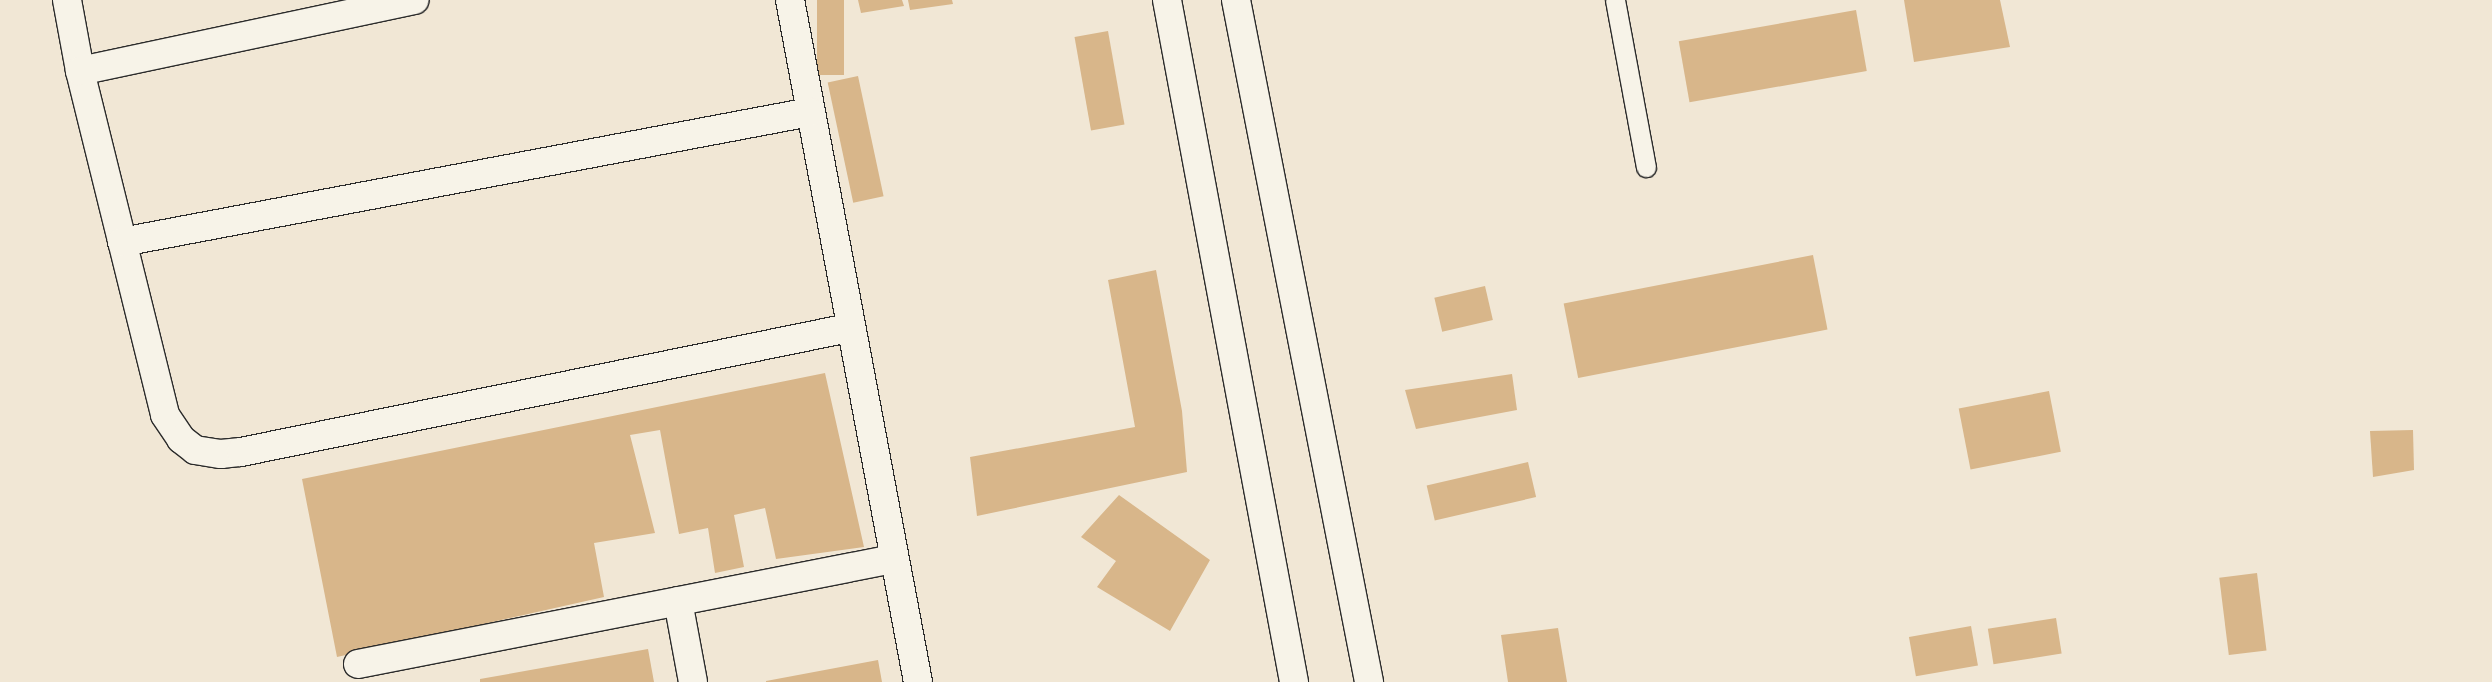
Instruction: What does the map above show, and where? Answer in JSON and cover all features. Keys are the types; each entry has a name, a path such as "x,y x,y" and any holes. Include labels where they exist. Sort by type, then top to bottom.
{"street":[{"path":"67,0 80,71 165,415 181,439 195,450 221,454 849,328"},
{"path":"80,71 415,0"},
{"path":"790,0 849,328 918,682"},
{"path":"1167,0 1294,682"},
{"path":"1236,0 1369,682"},
{"path":"122,242 810,112"},
{"path":"358,664 893,559"},
{"path":"678,601 693,682"}],"lane":[{"path":"1615,0 1646,167"}],"building":[{"path":"817,0 844,0 844,75 817,75"},
{"path":"858,0 902,0 904,6 861,13"},
{"path":"908,0 952,0 953,4 910,10"},
{"path":"1904,0 2000,0 2010,47 1914,62"},
{"path":"1856,10 1867,71 1690,102 1679,41"},
{"path":"1108,31 1124,125 1091,130 1075,37"},
{"path":"858,76 884,196 853,203 828,82"},
{"path":"1813,255 1828,330 1578,378 1564,303"},
{"path":"1156,270 1182,411 1187,472 977,516 970,457 1135,427 1108,280"},
{"path":"1485,286 1493,320 1442,332 1434,298"},
{"path":"825,373 864,547 776,559 765,508 734,515 744,567 715,573 708,528 679,534 660,430 630,435 655,533 594,543 604,597 337,657 302,479"},
{"path":"1512,374 1517,410 1416,429 1405,390"},
{"path":"2049,391 2061,452 1971,469 1959,409"},
{"path":"2413,430 2414,470 2373,477 2370,431"},
{"path":"1528,462 1536,497 1435,520 1427,485"},
{"path":"1119,495 1210,560 1170,631 1097,587 1116,561 1081,537"},
{"path":"2257,573 2267,650 2229,655 2219,578"},
{"path":"2056,618 2062,654 1993,664 1988,629"},
{"path":"1971,626 1978,665 1916,676 1909,637"},
{"path":"1558,628 1567,682 1508,682 1501,635"},
{"path":"648,649 654,682 480,682 480,679"},
{"path":"878,660 882,682 766,682 766,681"}]}
